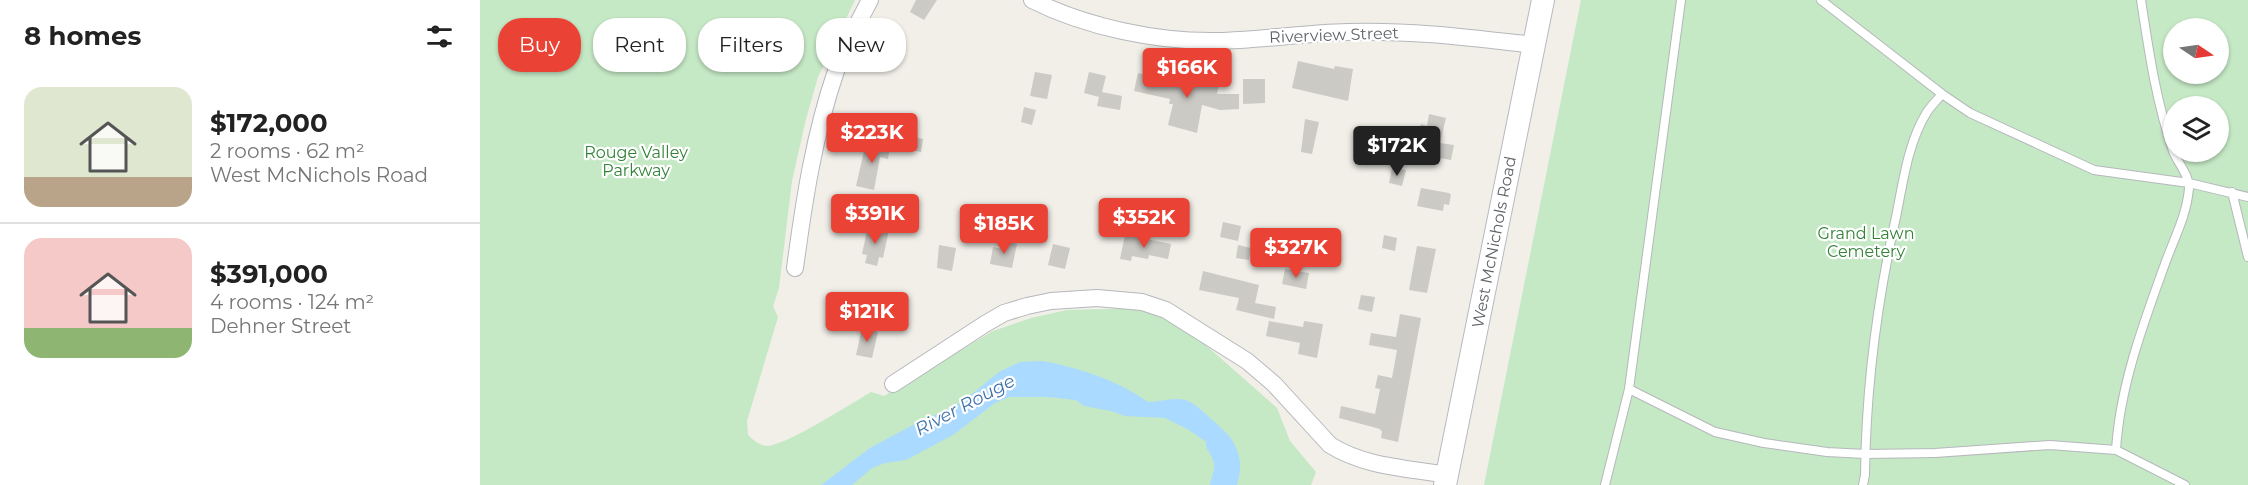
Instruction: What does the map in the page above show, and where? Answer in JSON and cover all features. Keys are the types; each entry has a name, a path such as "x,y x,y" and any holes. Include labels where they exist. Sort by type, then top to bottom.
{"main road":[{"name":"West McNichols Road","path":"1446,480 1543,0"}],"street":[{"path":"795,268 808,174 824,108 837,68 870,0"},
{"name":"Riverview Street","path":"1032,0 1099,24 1173,40 1217,41 1346,32 1396,32 1534,45"},
{"path":"893,384 1004,313 1051,301 1097,298 1142,302 1167,310 1246,361 1274,384 1330,445 1341,452 1357,459 1446,480"}],"lane":[{"path":"1605,485 1629,389 1681,0"},
{"path":"1821,0 1970,113 2094,170 2189,183 2248,197"},
{"path":"2116,450 2118,419 2126,383 2180,225 2188,199 2189,183 2175,156 2161,114 2151,70 2141,0"},
{"path":"1863,485 1876,321 1886,261 1912,147 1927,113 1942,94"},
{"path":"2232,192 2248,257"},
{"path":"1629,389 1715,432 1764,443 1827,452 1865,454 1935,453 2050,445 2116,450 2185,485"}],"green space":[{"name":"Rouge Valley Parkway","path":"480,0 855,0 846,18 816,18 816,72 820,72 806,119 792,181 779,288 773,306 778,317 747,421 748,435 762,445 777,444 790,438 871,392 884,396 993,331 1031,318 1067,310 1146,308 1175,322 1200,340 1277,408 1290,441 1316,472 1311,485 480,485"},
{"name":"Grand Lawn Cemetery","path":"1581,0 2248,0 2248,485 1484,485"}],"water":[{"path":"1042,361 1098,376 1124,387 1148,402 1176,399 1192,403 1231,439 1237,452 1237,485 1227,485 1222,453 1189,430 1165,418 1125,416 1084,406 1076,400 1009,397 995,403 953,435 906,460 885,463 872,468 852,485 821,485 870,448 961,403 999,372 1020,362"}],"building":[{"path":"916,0 937,0 924,20 910,12"},
{"path":"1298,61 1334,69 1335,66 1353,69 1348,101 1292,88"},
{"path":"1035,72 1052,75 1047,99 1030,96"},
{"path":"1089,72 1106,76 1102,92 1122,96 1120,110 1097,106 1099,97 1084,93"},
{"path":"1138,73 1177,82 1177,79 1203,84 1206,81 1219,84 1217,94 1239,94 1239,109 1220,110 1202,105 1197,133 1168,125 1173,104 1169,104 1170,99 1134,91"},
{"path":"1243,79 1265,79 1265,103 1243,104"},
{"path":"1024,107 1036,110 1032,125 1021,122"},
{"path":"1429,114 1446,118 1440,143 1454,145 1451,160 1434,157 1433,162 1420,159 1422,148 1420,147 1421,139 1418,138 1421,124 1427,126"},
{"path":"1305,119 1319,122 1312,154 1301,152"},
{"path":"907,136 923,139 921,152 905,149"},
{"path":"871,138 884,141 883,145 890,146 888,159 880,157 874,190 856,186 864,151 868,151"},
{"path":"1392,168 1406,170 1402,186 1389,183"},
{"path":"1421,188 1449,193 1451,195 1449,205 1444,204 1443,211 1417,206"},
{"path":"1223,222 1241,226 1238,241 1220,237"},
{"path":"868,226 889,230 883,258 879,257 877,266 865,263 867,255 862,254"},
{"path":"1125,235 1171,244 1168,259 1149,255 1148,259 1132,256 1131,261 1120,259"},
{"path":"1384,235 1397,238 1395,251 1382,248"},
{"path":"1004,241 1017,244 1012,268 990,264 993,247 1002,249"},
{"path":"1053,244 1070,248 1065,269 1048,265"},
{"path":"939,245 956,248 952,271 937,268"},
{"path":"1238,245 1251,248 1249,260 1236,258"},
{"path":"1417,246 1436,249 1427,293 1409,290"},
{"path":"1285,269 1309,273 1306,289 1282,284"},
{"path":"1203,271 1259,285 1255,303 1276,307 1274,319 1236,310 1239,298 1199,290"},
{"path":"1361,295 1375,297 1372,312 1358,309"},
{"path":"850,313 863,315 861,328 848,325"},
{"path":"1400,314 1421,318 1398,442 1381,438 1380,429 1339,418 1341,406 1375,414 1380,389 1375,388 1378,375 1392,378 1397,350 1369,345 1371,333 1396,337"},
{"path":"1269,321 1303,327 1304,321 1323,324 1317,358 1298,354 1300,343 1266,336"},
{"path":"862,328 878,332 872,358 856,355"}],"waterway":[{"name":"River Rouge","path":"1219,444 1225,454 1227,464 1223,485"}]}
